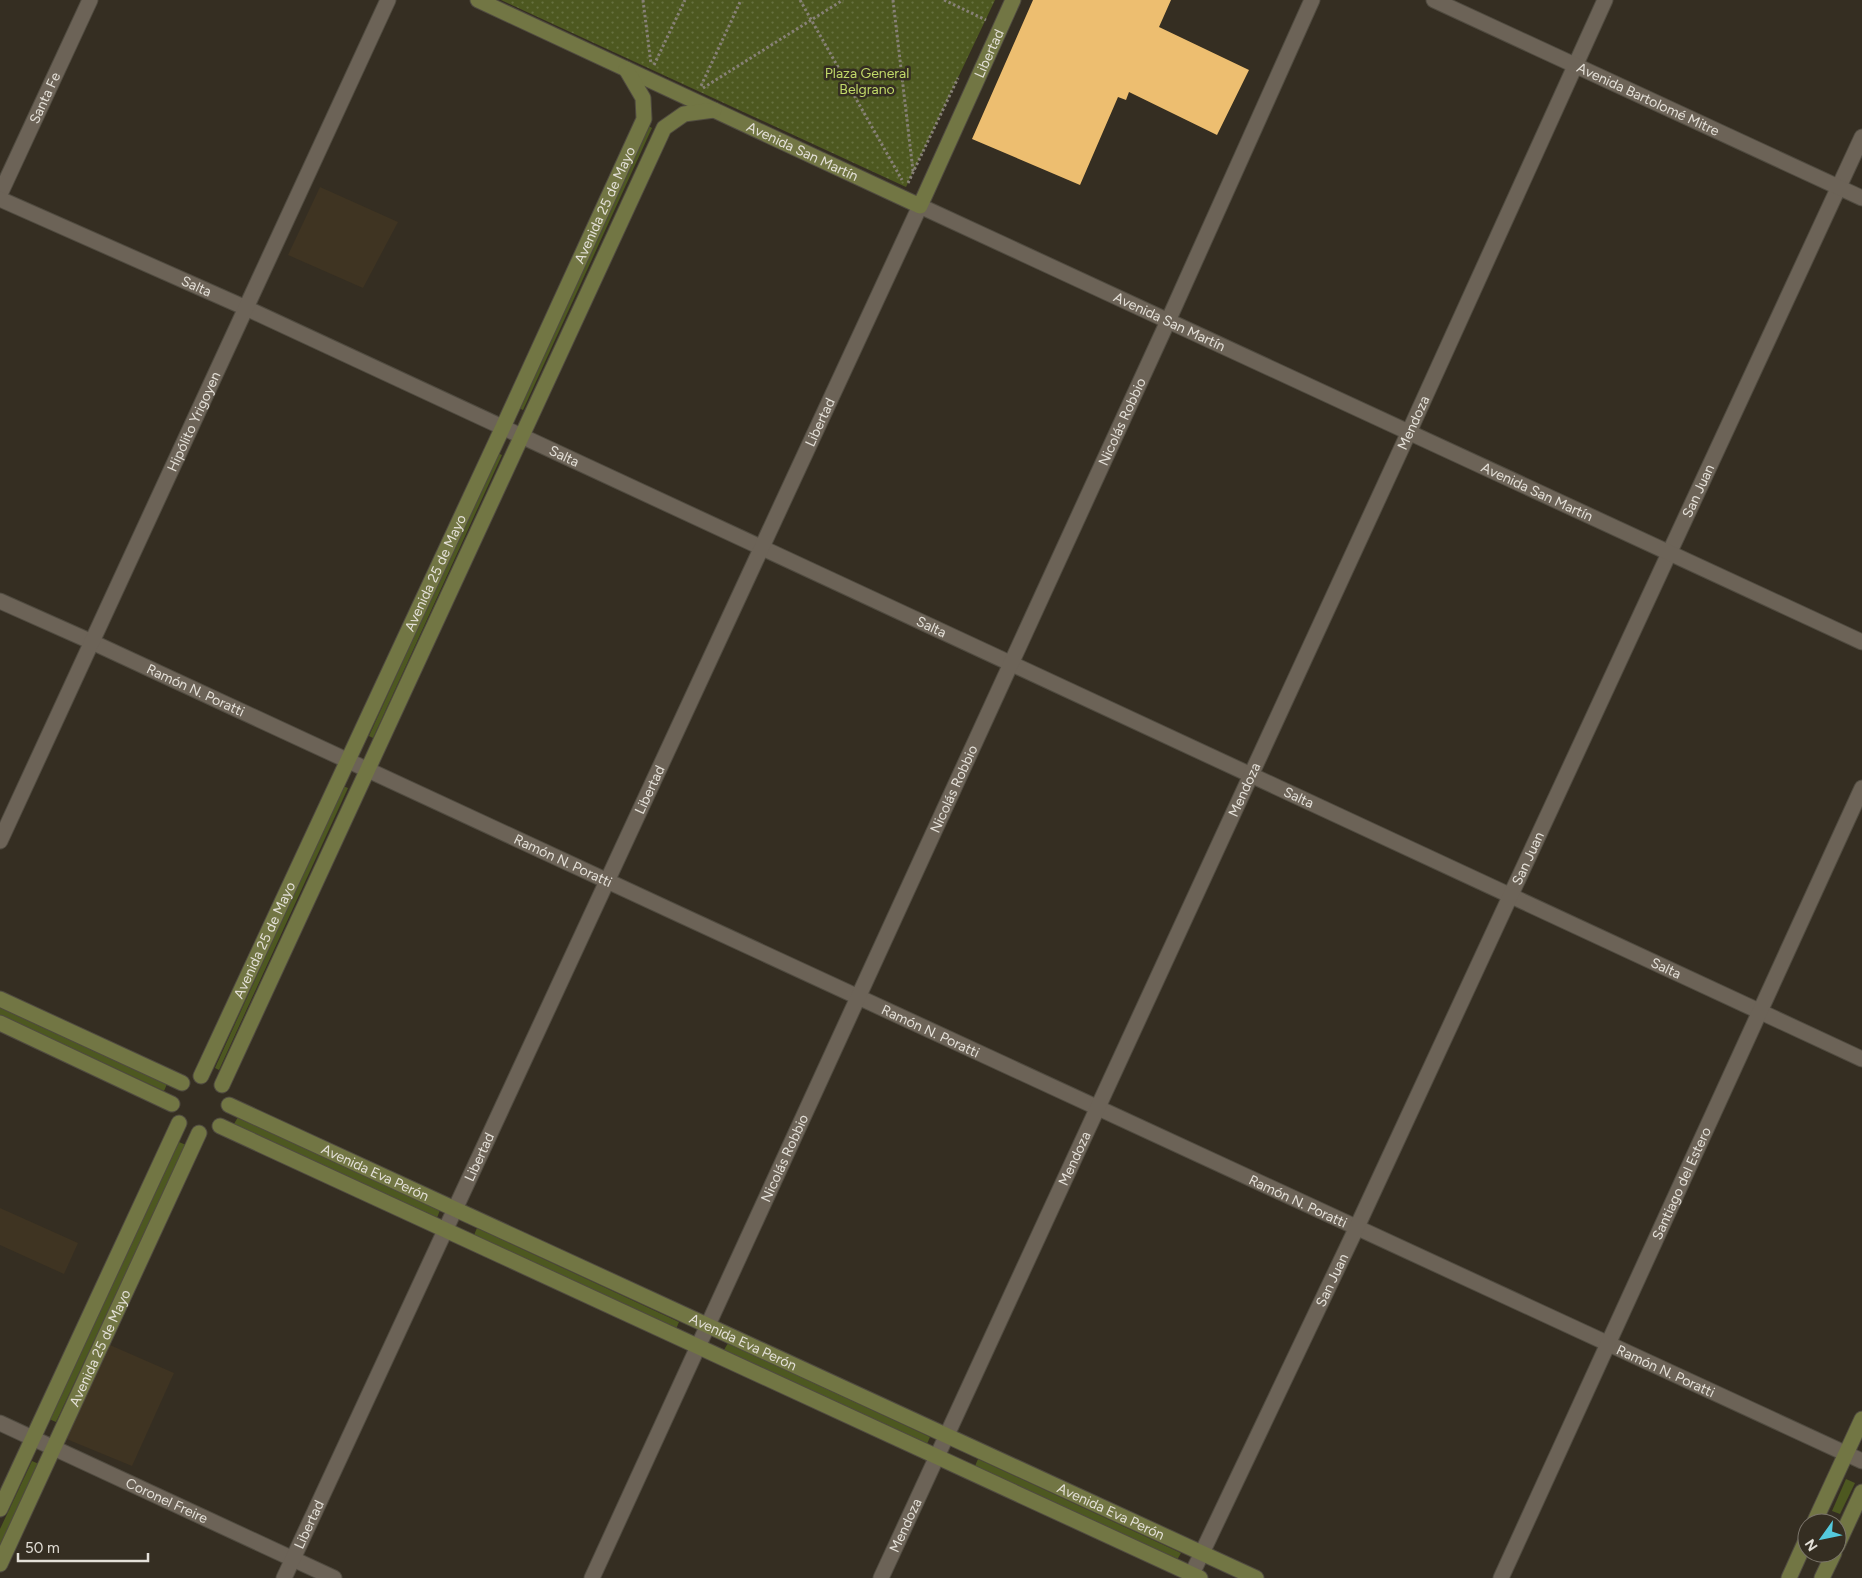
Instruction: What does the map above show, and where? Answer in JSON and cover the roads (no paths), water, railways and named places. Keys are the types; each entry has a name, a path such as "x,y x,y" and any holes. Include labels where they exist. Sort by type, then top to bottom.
{"main road":[{"name":"Avenida San Martín","path":"478,0 920,206"},
{"name":"Libertad","path":"920,206 1013,0"},
{"name":"Avenida 25 de Mayo","path":"201,1076 503,428 644,118 643,98 626,69"},
{"name":"Avenida 25 de Mayo","path":"222,1085 664,128 684,114 714,110"},
{"path":"0,999 182,1083"},
{"path":"0,1023 172,1104"},
{"path":"201,1076 209,1077 222,1085 229,1098 225,1120 220,1126 207,1133 186,1129 174,1115 172,1104 177,1089 182,1083 191,1078 201,1076"},
{"name":"Avenida Eva Perón","path":"229,1105 1256,1578"},
{"name":"Avenida 25 de Mayo","path":"0,1509 179,1123"},
{"name":"Avenida Eva Perón","path":"220,1126 937,1456 1194,1577"},
{"name":"Avenida 25 de Mayo","path":"0,1564 199,1133"},
{"path":"1819,1513 1862,1419"},
{"path":"1847,1524 1862,1492"},
{"path":"1789,1578 1797,1560"},
{"path":"1822,1578 1829,1563"}],"street":[{"name":"Santa Fe","path":"0,194 90,0"},
{"name":"Hipólito Yrigoyen","path":"0,842 388,0"},
{"name":"Nicolás Robbio","path":"592,1578 1168,321 1312,0"},
{"name":"Avenida Bartolomé Mitre","path":"1434,0 1862,198"},
{"name":"Mendoza","path":"881,1578 1409,432 1605,0"},
{"name":"San Juan","path":"1194,1577 1202,1553 1356,1229 1862,137"},
{"name":"Salta","path":"0,198 246,308 1862,1059"},
{"name":"Avenida San Martín","path":"920,206 1862,642"},
{"name":"Libertad","path":"284,1578 920,206"},
{"name":"Ramón N. Poratti","path":"0,601 348,760 1098,1107 1356,1229 1862,1461"},
{"name":"Santiago del Estero","path":"1501,1578 1862,788"},
{"name":"Coronel Freire","path":"0,1423 334,1578"}],"park label":[{"name":"Plaza General Belgrano","path":"867,82"}]}
